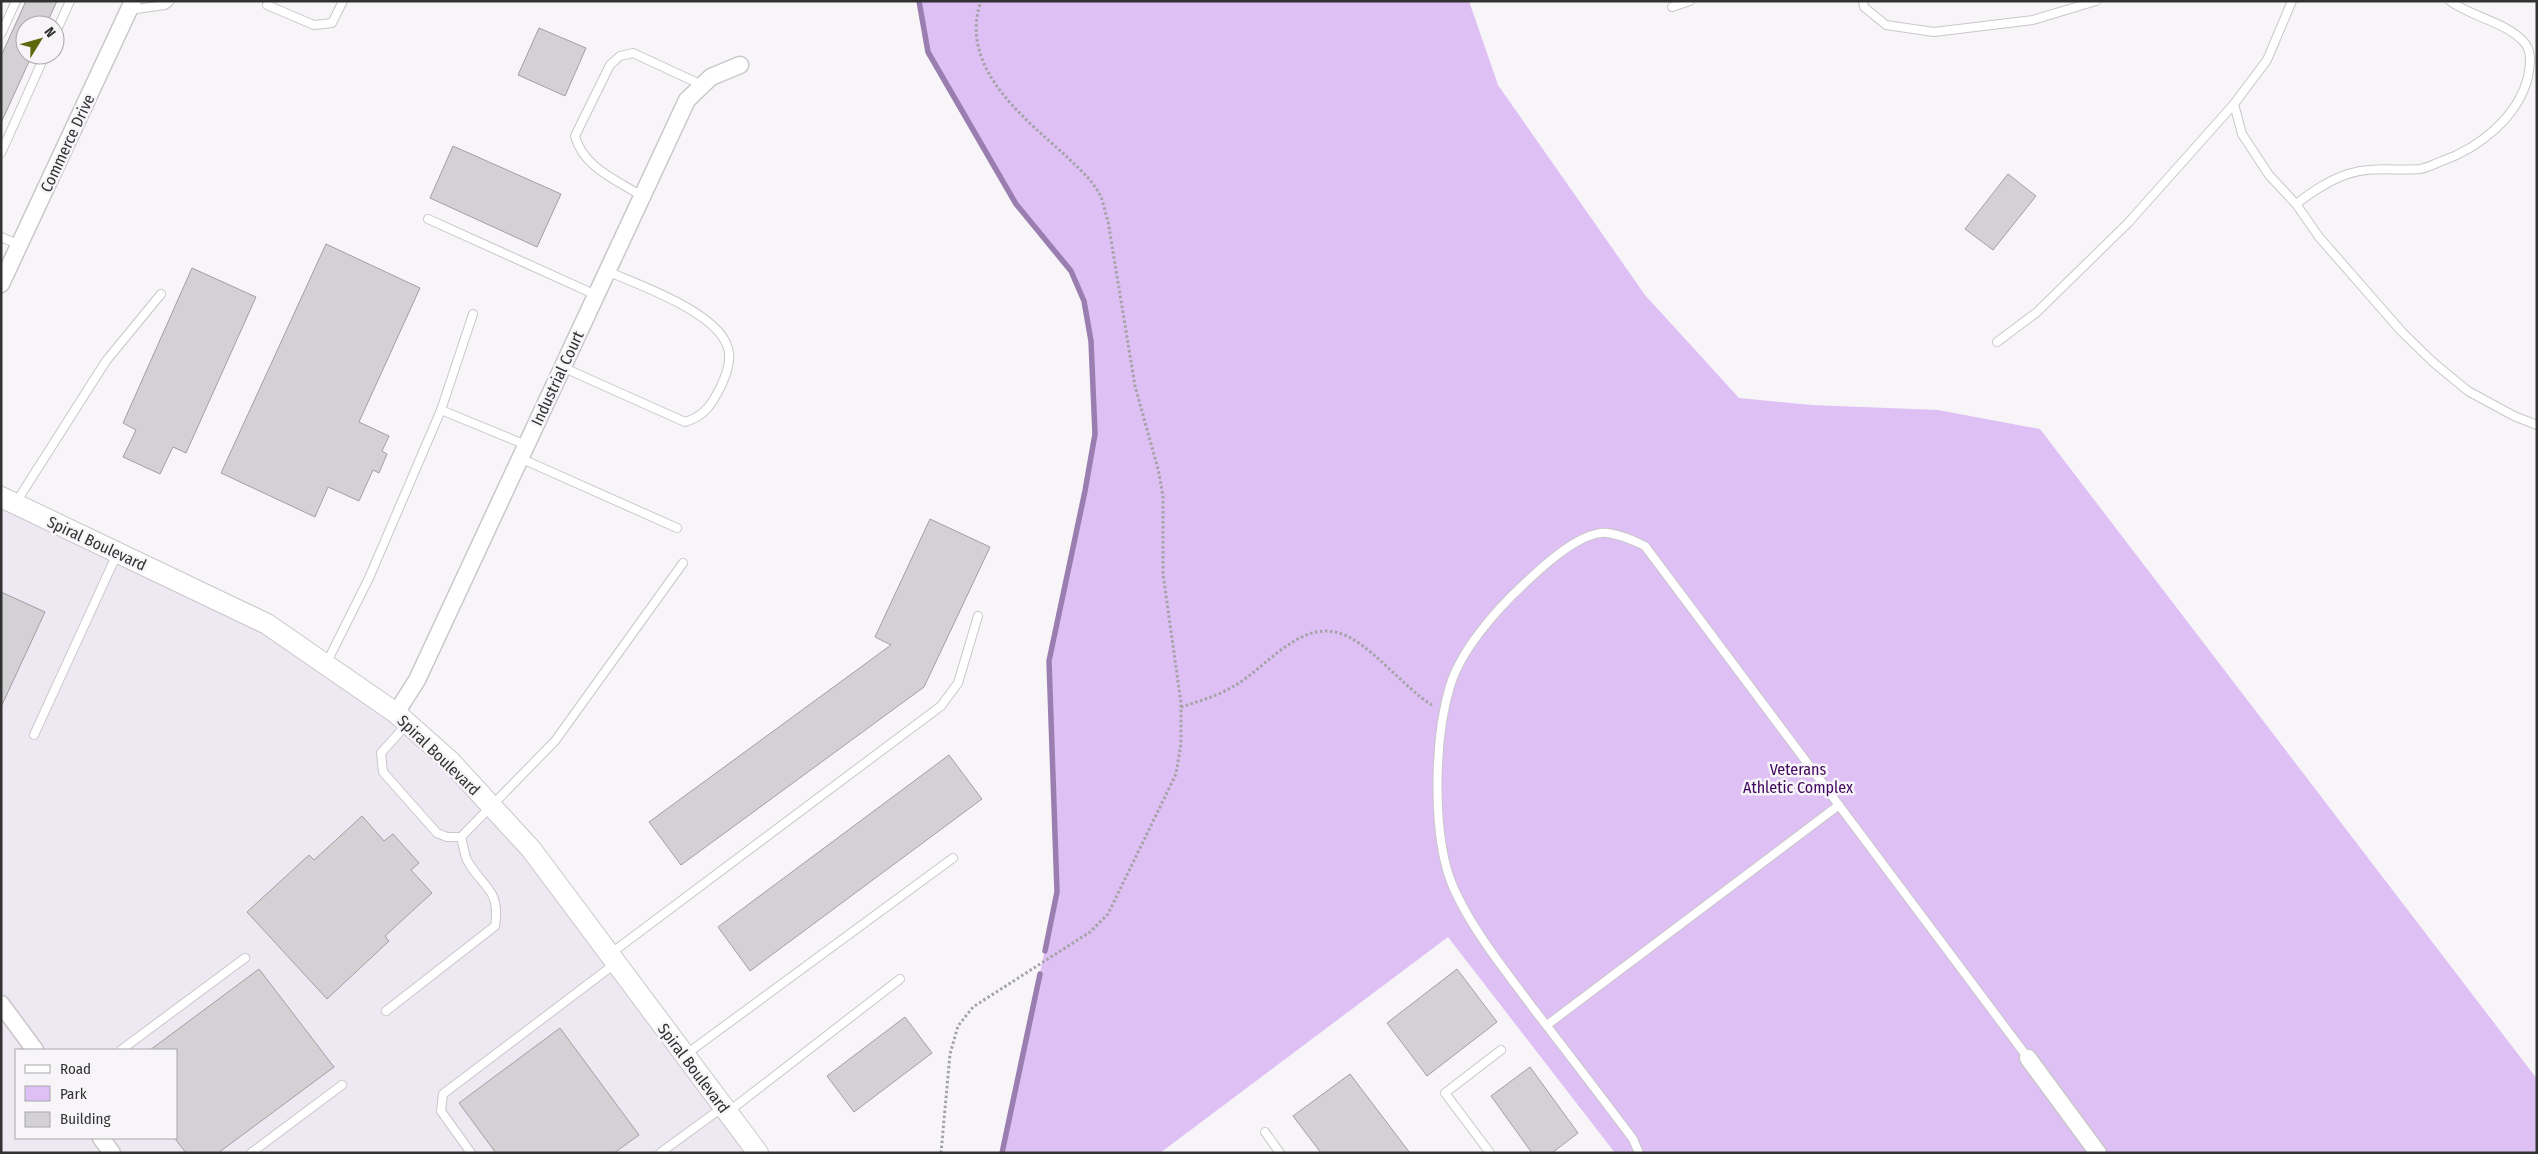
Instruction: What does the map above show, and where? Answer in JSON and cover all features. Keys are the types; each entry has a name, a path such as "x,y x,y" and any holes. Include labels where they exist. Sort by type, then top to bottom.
{"street":[{"name":"Commerce Drive","path":"1,284 131,5"},
{"name":"Industrial Court","path":"402,718 417,680 687,100 711,77 740,65"},
{"name":"Spiral Boulevard","path":"8,500 267,624 402,718 450,761 531,849 758,1153"},
{"path":"1,1004 34,1049"},
{"path":"2028,1058 2098,1153"},
{"path":"102,1139 112,1153"}],"lane":[{"path":"1,34 16,1"},
{"path":"64,15 70,1"},
{"path":"131,5 165,5 170,1"},
{"path":"267,5 314,25 332,23 343,1"},
{"path":"1672,7 1690,1"},
{"path":"1863,1 1864,7 1886,25 1934,32 2032,20 2096,1"},
{"path":"1997,342 2037,312 2128,223 2234,104 2267,60 2292,1"},
{"path":"2296,204 2331,181 2349,173 2373,169 2422,169 2455,156 2494,130 2511,112 2526,87 2530,66 2530,53 2525,43 2515,34 2450,1"},
{"path":"642,196 589,163 579,150 575,136 610,65 620,56 633,53 702,85"},
{"path":"1,152 40,65"},
{"path":"2234,104 2242,134 2268,175 2296,204 2319,237 2402,332 2434,364 2468,391 2514,416 2537,425"},
{"path":"428,219 596,295"},
{"path":"1,237 20,245"},
{"path":"562,367 685,422 698,418 711,406 729,370 727,344 700,315 607,271"},
{"path":"8,500 106,361 161,294"},
{"path":"326,664 369,578 441,410 473,314"},
{"path":"441,410 678,528"},
{"path":"1639,1153 1633,1139 1476,933 1454,888 1440,826 1438,781 1445,713 1451,685 1471,647 1501,606 1567,548 1588,536 1606,533 1626,537 1645,546 2028,1058"},
{"path":"34,735 117,552"},
{"path":"402,718 381,753 383,772 437,833 447,838 460,837 555,741 683,563"},
{"path":"471,1153 441,1111 443,1094 613,959 941,706 958,683 978,616"},
{"path":"1547,1025 1838,805"},
{"path":"386,1011 495,926 498,908 493,894 467,859 460,837"},
{"path":"685,1055 953,858"},
{"path":"122,1049 245,958"},
{"path":"660,1153 726,1109 900,979"},
{"path":"1490,1153 1445,1093 1501,1050"},
{"path":"251,1153 342,1085"},
{"path":"1264,1132 1280,1153"}],"path":[{"path":"941,1153 950,1054 958,1026 973,1007 1090,932 1108,914 1176,774 1180,744 1181,707 1163,574 1163,496 1158,469 1135,386 1108,221 1100,195 1086,175 1026,120 1002,93 984,65 976,33 981,1"},
{"path":"1181,707 1235,686 1262,664 1313,633 1339,633 1367,649 1402,683 1445,713"}],"shaded area":[{"path":"1,497 267,624 450,761 758,1153 1,1153"}],"green space":[{"name":"Veterans Athletic Complex","path":"919,1 1469,1 1498,85 1645,295 1739,398 1811,405 1938,410 2040,429 2537,1079 2537,1153 1615,1153 1448,937 1160,1153 1002,1153 1057,892 1049,661 1085,491 1095,434 1091,341 1084,301 1071,271 1016,204 928,52"}],"building":[{"path":"26,1 57,1 51,15 20,15"},
{"path":"15,25 15,65 27,65 1,123 1,56"},
{"path":"539,28 586,48 565,96 518,75"},
{"path":"453,146 561,194 537,247 430,198"},
{"path":"2008,174 2036,196 1993,250 1965,229"},
{"path":"326,244 420,288 359,422 389,436 382,451 387,454 379,473 373,470 359,501 328,487 315,517 221,473"},
{"path":"192,268 256,297 186,453 173,447 160,474 123,457 136,430 123,423"},
{"path":"930,519 990,547 924,687 681,865 649,822 891,645 875,637"},
{"path":"1,592 45,612 1,707"},
{"path":"949,755 982,799 750,971 718,927"},
{"path":"362,816 384,841 393,834 419,863 411,870 432,893 385,936 389,941 327,999 247,912 309,855 314,860"},
{"path":"259,969 334,1067 218,1153 186,1153 176,1140 178,1139 178,1049 151,1049"},
{"path":"1457,969 1497,1022 1427,1076 1387,1023"},
{"path":"905,1017 932,1053 854,1112 827,1076"},
{"path":"560,1028 639,1135 614,1153 496,1153 459,1103"},
{"path":"1530,1067 1578,1133 1552,1153 1532,1153 1491,1096"},
{"path":"1350,1074 1410,1153 1321,1153 1293,1116"}],"waterway":[{"path":"919,1 928,52 1016,204 1071,271 1084,301 1091,341 1095,434 1085,491 1049,661 1057,892 1045,951"},
{"path":"1002,1153 1040,974"}]}
